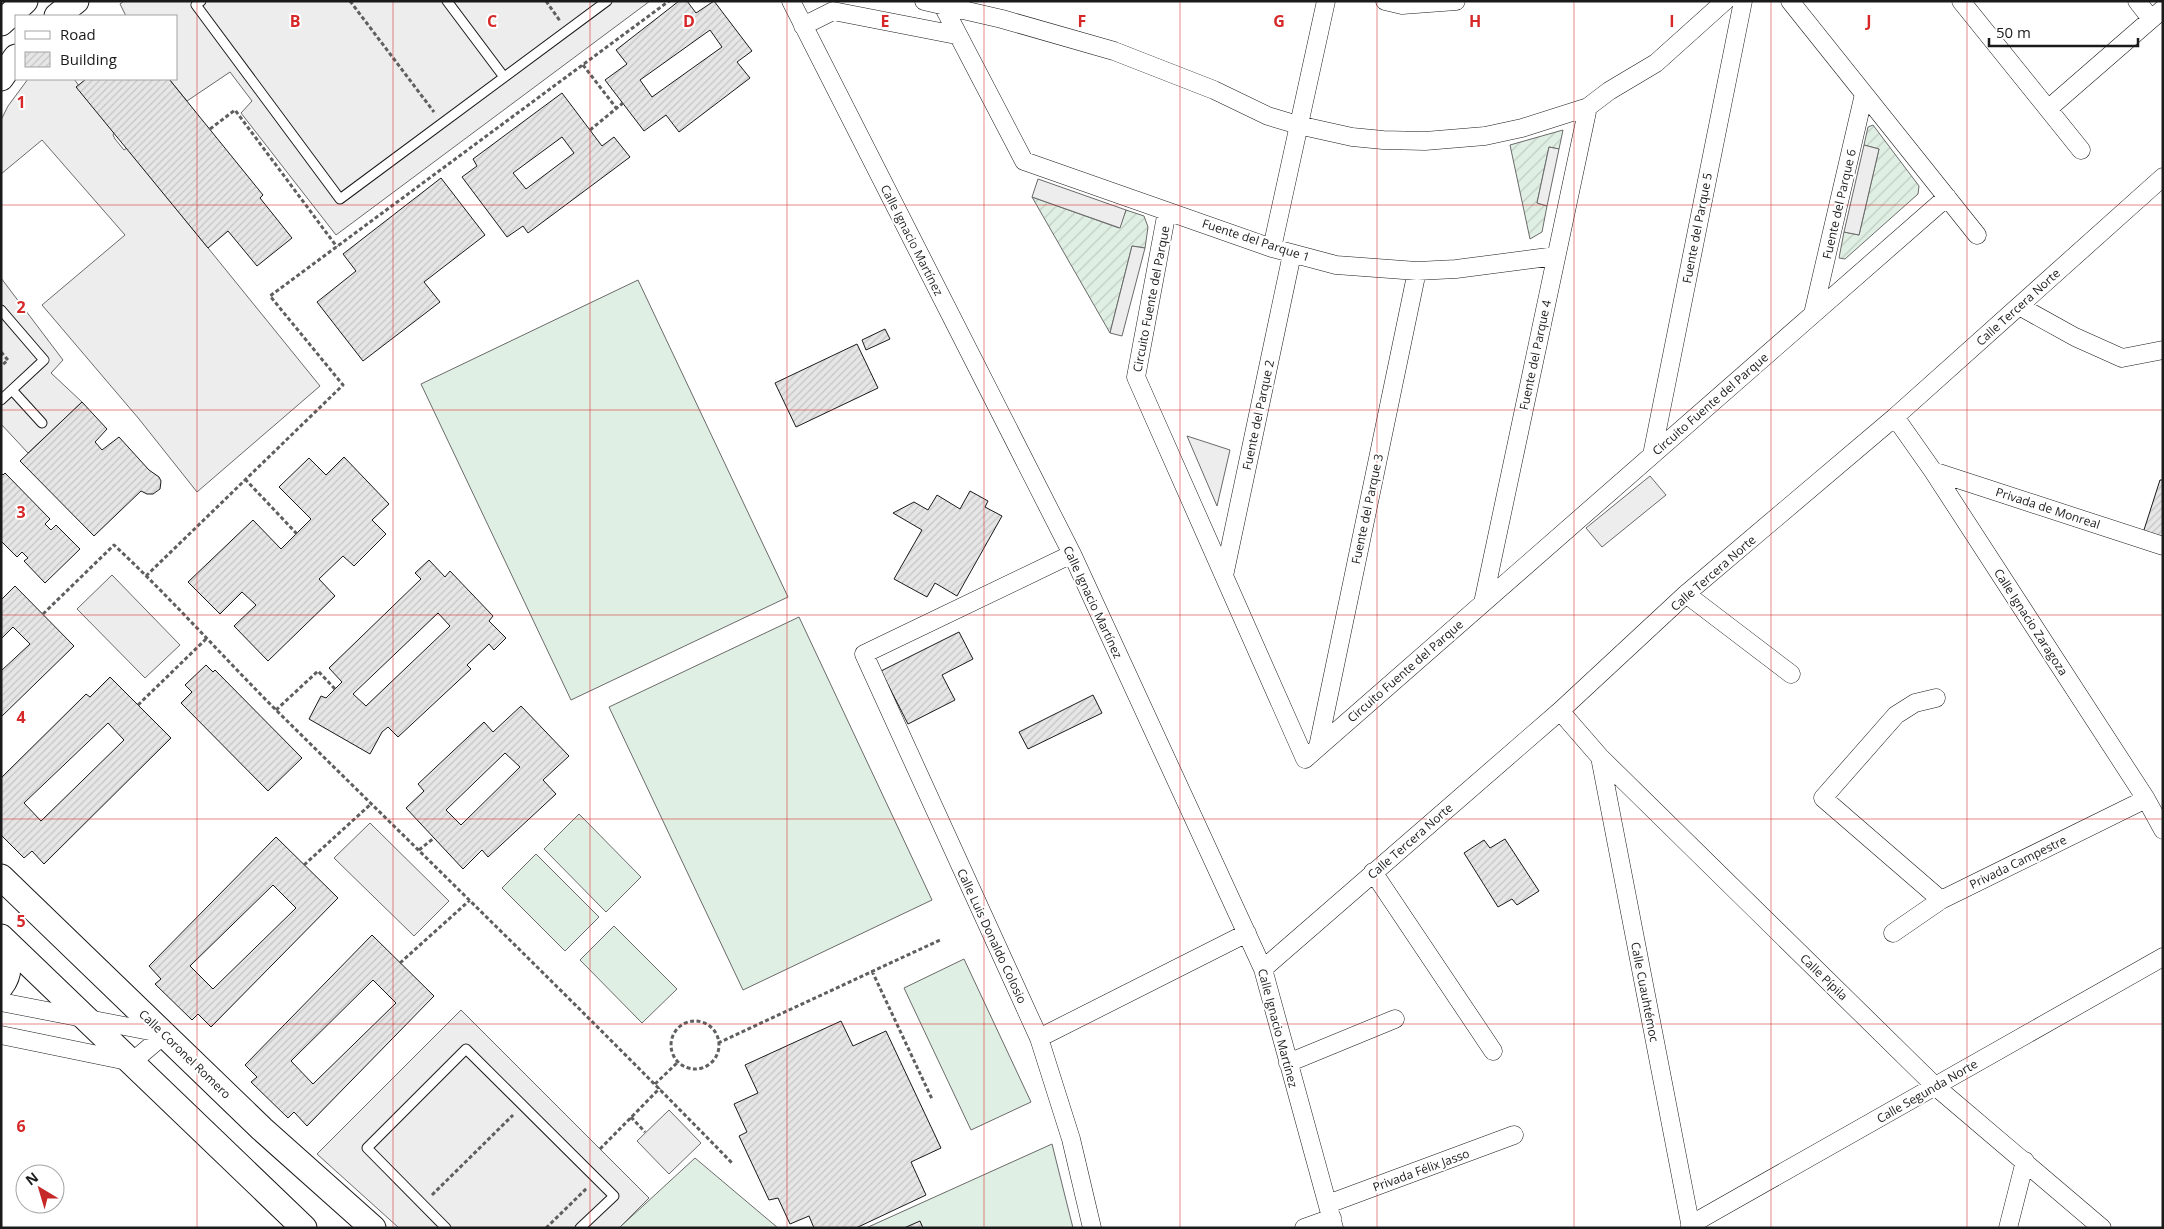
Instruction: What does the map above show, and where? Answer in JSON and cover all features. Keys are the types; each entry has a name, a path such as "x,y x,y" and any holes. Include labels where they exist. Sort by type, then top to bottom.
{"main road":[{"path":"1,23 25,1"},
{"path":"58,15 76,1"},
{"path":"1,78 15,58"},
{"name":"Calle Coronel Romero","path":"1,877 262,1129 373,1228"},
{"path":"1,937 304,1228"},
{"path":"1,946 8,962 8,977 1,986"}],"street":[{"name":"Calle Ignacio Martínez","path":"790,1 1072,554 1247,933 1263,969 1331,1217"},
{"path":"924,1 1002,19 1114,52 1214,90 1268,116 1352,137 1383,140 1456,140 1522,128 1588,107 1609,91 1656,62 1725,1"},
{"path":"1272,248 1326,1"},
{"path":"1385,1 1402,5 1456,1"},
{"name":"Fuente del Parque 5","path":"1652,455 1743,1"},
{"path":"1790,1 1977,235"},
{"path":"1961,1 2081,150"},
{"path":"2048,109 2157,14 2137,1"},
{"path":"942,4 956,35"},
{"path":"803,26 833,12 956,35"},
{"name":"Fuente del Parque 1","path":"956,35 1024,161 1272,248 1336,265 1417,271 1456,270 1556,256"},
{"name":"Fuente del Parque 6","path":"1813,314 1864,94"},
{"name":"Fuente del Parque 4","path":"1483,603 1588,107"},
{"name":"Calle Tercera Norte","path":"1263,969 1560,711 1686,594 1895,416 2162,180"},
{"name":"Circuito Fuente del Parque","path":"1168,211 1136,377 1305,759 1947,197"},
{"name":"Fuente del Parque 2","path":"1224,576 1292,254"},
{"name":"Fuente del Parque 3","path":"1318,747 1417,271"},
{"path":"2019,306 2075,337 2122,358 2163,350"},
{"name":"Calle Ignacio Zaragoza","path":"1895,416 1933,471 2146,799 2163,830"},
{"name":"Privada de Monreal","path":"1933,471 2163,546"},
{"name":"Calle Luis Donaldo Colosio","path":"1072,554 864,654 1039,1038 1071,1139 1092,1228"},
{"path":"1686,594 1791,674"},
{"path":"1936,698 1914,702 1896,715 1823,798 1941,900"},
{"name":"Calle Pípila","path":"1560,711 1600,757 1935,1086 2102,1228"},
{"name":"Calle Cuauhtémoc","path":"1600,757 1691,1226"},
{"name":"Privada Campestre","path":"1893,933 1941,900 2146,799"},
{"path":"1373,872 1493,1051"},
{"path":"1039,1038 1247,933"},
{"name":"Calle Segunda Norte","path":"1691,1226 2163,957"},
{"path":"1,1002 165,1034"},
{"path":"1288,1062 1395,1019"},
{"path":"1,1035 132,1062 165,1034"},
{"name":"Privada Félix Jasso","path":"1304,1228 1514,1135"},
{"path":"2008,1228 2025,1162"}],"lane":[{"path":"201,1 196,5 340,199 607,1"},
{"path":"446,1 504,77"},
{"path":"1,310 44,360 1,400"},
{"path":"12,390 42,423"},
{"path":"446,1228 367,1148 466,1049 614,1196 580,1228"}],"path":[{"path":"350,1 442,123"},
{"path":"546,1 568,30"},
{"path":"146,576 343,385 270,296 669,1"},
{"path":"583,65 617,109"},
{"path":"590,130 624,103"},
{"path":"210,129 234,110 337,247"},
{"path":"1,352 8,360 1,366"},
{"path":"245,479 296,534"},
{"path":"42,614 114,546 146,576 276,710 660,1088 732,1162"},
{"path":"138,705 206,639"},
{"path":"276,710 318,670 335,689"},
{"path":"304,865 372,803"},
{"path":"419,851 434,838"},
{"path":"400,963 470,900"},
{"path":"718,1043 940,940"},
{"path":"872,972 932,1099"},
{"path":"701,1022 714,1031 718,1043 717,1054 707,1066 692,1069 678,1062 673,1056 671,1041 679,1027 686,1023 701,1022"},
{"path":"655,1084 678,1062"},
{"path":"600,1149 660,1088"},
{"path":"423,1204 523,1105"},
{"path":"631,1117 646,1132"},
{"path":"546,1228 596,1178"}],"green space":[{"path":"1873,125 1919,186 1918,194 1845,259 1839,258 1844,232 1859,235 1879,149 1864,145 1868,127"},
{"path":"1563,130 1559,149 1549,147 1537,203 1547,206 1542,232 1530,239 1510,145"},
{"path":"1032,197 1119,228 1126,210 1144,216 1148,227 1145,248 1132,246 1110,333"},
{"path":"638,280 788,597 571,700 421,384"},
{"path":"799,617 932,900 743,990 609,707"},
{"path":"579,814 641,877 606,912 544,849"},
{"path":"536,854 599,917 565,951 502,888"},
{"path":"614,926 677,989 642,1023 580,960"},
{"path":"964,959 1031,1102 971,1130 904,988"},
{"path":"1052,1144 1073,1228 866,1228"},
{"path":"695,1158 778,1228 619,1228"}],"shaded area":[{"path":"124,1 650,1 336,235 241,113 252,101 230,72 187,101 170,80 178,80 178,15 126,15 120,4"},
{"path":"27,80 75,80 114,133 115,139 124,150 127,148 320,386 197,492 139,419 42,305 125,235 42,140 1,174 1,120 8,106"},
{"path":"1864,145 1879,149 1859,235 1844,232"},
{"path":"1549,147 1559,149 1547,206 1537,203"},
{"path":"1038,179 1126,210 1120,228 1032,197"},
{"path":"1132,246 1145,248 1122,336 1110,333"},
{"path":"1,278 63,360 51,373 82,402 28,453 1,424"},
{"path":"1187,436 1230,450 1217,506"},
{"path":"1650,476 1666,495 1602,547 1586,528"},
{"path":"112,575 180,645 145,678 77,609"},
{"path":"370,823 449,901 414,936 334,858"},
{"path":"461,1010 649,1198 619,1228 399,1228 317,1154"},
{"path":"669,1110 701,1143 669,1174 637,1141"}],"building":[{"path":"679,1 687,1 696,13 714,1 752,51 737,62 750,78 679,132 666,115 644,131 605,80 627,64 616,50","holes":["710,30 722,47 652,97 640,80"]},
{"path":"85,80 170,80 263,195 260,198 292,238 257,266 228,231 208,248 76,87"},
{"path":"562,93 602,146 614,137 630,157 528,233 523,226 507,237 462,177 477,166 473,159","holes":["562,137 574,153 526,189 513,173"]},
{"path":"441,178 485,235 424,282 440,302 363,361 317,302 356,271 343,254"},
{"path":"885,329 890,339 866,350 862,340"},
{"path":"857,344 878,388 796,427 775,383"},
{"path":"82,402 107,429 95,442 102,450 119,437 161,481 160,489 153,494 141,491 94,536 20,461"},
{"path":"344,457 389,504 372,520 386,534 354,566 343,556 319,579 335,596 268,661 234,626 256,605 242,592 220,614 188,582 253,520 281,549 311,519 279,487 309,458 326,475"},
{"path":"1,473 3,475 5,473 50,519 45,524 51,530 56,525 80,549 45,583 24,561 28,558 22,552 17,557 1,541"},
{"path":"2160,480 2163,480 2163,540 2143,533"},
{"path":"970,491 988,501 985,507 1002,516 957,596 935,583 927,597 894,579 922,530 893,513 914,502 928,510 937,495 960,509"},
{"path":"429,560 445,577 450,571 493,616 489,621 506,638 494,650 489,644 467,665 471,669 398,737 388,727 382,732 370,754 309,719 321,696 326,698 342,682 329,668 421,579 415,573","holes":["438,613 450,626 366,706 353,694"]},
{"path":"15,586 74,646 1,717 1,671 30,644 13,627 1,639 1,600"},
{"path":"959,632 973,659 942,675 955,700 908,724 881,671"},
{"path":"206,665 213,672 215,670 302,758 268,791 181,703 192,692 185,685"},
{"path":"110,677 171,738 44,864 32,851 24,858 1,835 1,778 86,694 90,697","holes":["108,723 124,740 41,821 24,803"]},
{"path":"1093,695 1102,713 1028,749 1019,732"},
{"path":"521,706 569,756 543,780 556,794 488,857 482,850 463,869 406,808 424,791 418,784 484,722 493,732","holes":["505,753 520,767 461,825 446,810"]},
{"path":"276,837 338,898 211,1027 198,1014 192,1020 155,984 161,979 149,966","holes":["273,885 296,908 213,989 190,966"]},
{"path":"1505,839 1539,891 1517,905 1512,899 1498,907 1464,853 1484,840 1490,848"},
{"path":"372,935 434,996 307,1126 294,1112 288,1118 251,1082 257,1077 245,1065","holes":["373,980 396,1003 313,1084 291,1061"]},
{"path":"841,1021 853,1046 886,1031 941,1148 911,1162 926,1195 856,1228 814,1228 809,1216 790,1224 778,1198 769,1200 739,1136 747,1132 734,1104 758,1093 745,1065"},
{"path":"920,1221 923,1228 904,1228"}]}
